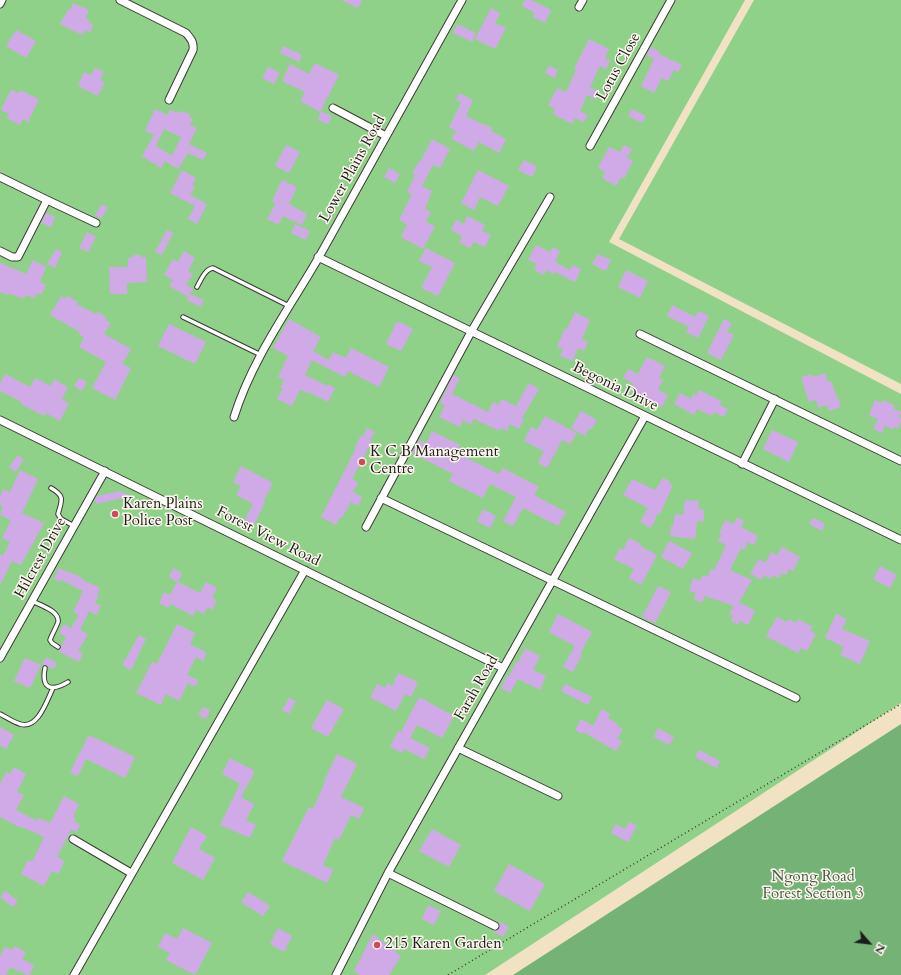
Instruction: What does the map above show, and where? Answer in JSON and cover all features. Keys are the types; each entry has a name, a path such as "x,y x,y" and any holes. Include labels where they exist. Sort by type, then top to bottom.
{"street":[{"path":"0,4 2,0"},
{"path":"120,0 186,33 194,44 194,50 168,100"},
{"name":"Lower Plains Road","path":"234,417 241,395 263,352 462,0"},
{"path":"579,7 583,0"},
{"name":"Lotus Close","path":"590,146 671,0"},
{"path":"333,108 386,136"},
{"path":"0,177 96,223"},
{"path":"366,527 470,332 550,197"},
{"path":"0,251 12,257 18,257 46,200"},
{"name":"Begonia Drive","path":"318,257 901,540"},
{"path":"640,334 901,461"},
{"path":"742,464 775,399"},
{"name":"Farah Road","path":"336,975 388,873 645,416"},
{"name":"Forest View Road","path":"0,420 503,668"},
{"name":"Hilcrest Drive","path":"0,658 105,471"},
{"path":"381,498 796,698"},
{"path":"74,975 305,570"},
{"path":"458,748 558,796"},
{"path":"73,839 132,873"},
{"path":"388,873 495,926"}],"lane":[{"path":"197,287 207,271 210,268 213,268 290,306"},
{"path":"183,317 263,352"},
{"path":"51,488 61,494 62,498 58,514 59,517 74,526"},
{"path":"32,601 58,616 58,621 50,640 58,647"},
{"path":"46,668 44,682 47,685 53,688 58,688 68,682"},
{"path":"0,714 20,724 31,723 37,718 53,688"}],"path":[{"path":"448,975 901,704"}],"green space":[{"path":"0,0 745,0 609,242 901,394 901,703 485,975 0,975"},
{"path":"754,0 901,0 901,384 619,239"},
{"name":"Ngong Road Forest Section 3","path":"901,724 901,975 513,975"}],"building":[{"path":"341,0 362,0 358,8"},
{"path":"525,0 531,0 551,10 545,23 533,17 535,13 522,6"},
{"path":"73,3 89,10 85,18 90,20 88,22 93,25 90,33 85,30 82,35 60,24"},
{"path":"491,8 500,13 495,23 506,28 495,49 475,39"},
{"path":"457,24 476,33 472,42 453,33"},
{"path":"16,30 36,41 26,58 6,46"},
{"path":"589,39 609,49 605,58 610,61 606,69 600,66 590,87 599,92 596,99 587,95 580,111 588,115 584,122 575,118 572,124 553,114 555,109 548,105 557,88 566,92 576,70 574,69"},
{"path":"283,46 302,55 299,62 280,53"},
{"path":"651,47 660,52 659,54 682,65 678,72 674,70 668,81 662,78 654,93 641,86 654,59 646,55"},
{"path":"315,63 339,75 320,112 300,101 305,92 282,81 290,64 309,74"},
{"path":"549,66 558,70 555,78 545,73"},
{"path":"268,67 280,73 274,84 262,78"},
{"path":"95,68 104,72 100,80 105,82 98,96 78,86 84,72 91,75"},
{"path":"11,90 19,93 20,90 39,99 28,122 23,119 20,125 7,118 9,114 1,110"},
{"path":"459,93 473,100 466,116 492,128 491,131 506,139 499,153 479,142 474,151 452,139 456,131 449,127 461,103 456,100"},
{"path":"155,109 167,115 171,110 182,113 184,111 193,119 190,125 197,128 189,144 207,153 203,160 188,153 178,169 165,161 161,168 142,156 154,135 145,131","holes":["164,129 181,137 172,156 156,146"]},
{"path":"632,109 646,116 642,123 628,116"},
{"path":"321,111 332,116 328,124 318,120"},
{"path":"432,139 450,149 440,168 433,165 422,186 432,191 425,209 431,212 426,222 435,226 423,249 401,237 407,224 399,220 412,194 407,192 415,175 412,174"},
{"path":"286,145 300,152 289,173 275,166"},
{"path":"624,145 632,149 627,158 633,161 624,179 621,177 616,186 602,178 605,172 598,168 609,147 620,152"},
{"path":"524,160 537,167 532,177 518,170"},
{"path":"389,168 400,174 395,183 384,177"},
{"path":"182,170 196,178 192,185 195,187 190,195 207,204 197,224 188,219 195,206 170,193"},
{"path":"478,170 509,186 498,206 480,197 474,210 461,203"},
{"path":"282,180 297,187 289,204 307,214 302,225 283,216 278,225 267,219 276,203 272,201"},
{"path":"102,204 108,208 101,219 95,215"},
{"path":"46,213 55,217 51,227 41,223"},
{"path":"467,216 485,225 482,231 491,235 485,247 474,242 470,248 459,242 462,236 451,230 456,220 464,224"},
{"path":"295,224 310,231 306,240 291,233"},
{"path":"167,230 173,233 162,255 155,252"},
{"path":"87,232 96,237 88,252 79,248"},
{"path":"536,245 550,252 553,247 560,251 555,262 570,270 572,265 581,269 575,282 555,272 554,274 546,270 544,275 534,270 537,264 528,260"},
{"path":"426,248 455,263 438,296 421,288 432,267 419,261"},
{"path":"56,249 62,252 55,268 47,264"},
{"path":"184,251 195,258 188,271 193,274 186,285 193,289 188,297 169,286 173,280 164,275 173,259 178,262"},
{"path":"598,254 611,260 606,271 592,264"},
{"path":"133,255 141,255 141,257 146,257 147,282 127,283 127,294 110,294 109,267 128,267 128,258 133,257"},
{"path":"33,260 46,267 40,282 46,285 41,295 37,293 34,298 25,295 24,299 8,293 7,295 0,292 0,263 26,274"},
{"path":"626,270 648,281 640,298 618,287"},
{"path":"190,294 204,300 200,307 187,300"},
{"path":"61,296 66,299 68,296 78,302 76,304 96,314 98,312 106,317 105,320 111,323 104,334 131,349 122,364 131,368 115,400 92,388 106,362 79,347 84,337 79,334 80,332 50,315"},
{"path":"672,305 695,317 698,311 709,316 698,338 686,332 689,327 667,316"},
{"path":"575,312 590,320 582,339 588,342 584,351 578,348 573,361 560,356 563,349 557,347 565,328 567,329"},
{"path":"289,319 321,337 313,351 329,360 333,352 346,358 351,348 389,367 379,387 348,371 345,377 312,360 305,375 327,386 328,384 335,388 328,402 308,392 307,393 300,390 292,406 277,399 283,388 280,387 284,380 278,377 288,356 273,348"},
{"path":"724,319 732,323 727,332 734,335 721,360 707,353"},
{"path":"397,321 413,329 401,351 386,344"},
{"path":"169,324 206,342 195,364 158,346"},
{"path":"647,357 665,366 659,378 663,380 658,390 668,395 662,407 630,390 634,384 623,378 628,369 638,374"},
{"path":"825,373 828,382 831,381 841,407 829,411 827,405 818,408 816,400 809,402 801,377 812,374 813,377"},
{"path":"5,374 30,387 35,378 51,386 54,379 68,387 62,399 69,403 60,421 46,413 44,416 21,404 22,402 0,391 0,384"},
{"path":"453,375 460,378 452,394 488,412 493,402 498,405 502,399 516,406 529,383 539,389 522,418 524,419 519,429 510,424 507,431 501,428 500,431 474,419 471,424 463,420 460,427 439,417 445,405 440,403"},
{"path":"79,378 87,382 82,391 74,386"},
{"path":"699,390 721,401 720,405 728,409 724,417 714,412 712,416 697,409 694,415 674,404 680,393 691,399 693,394 696,396"},
{"path":"875,400 882,403 883,400 894,405 893,408 901,412 899,418 901,419 901,422 898,428 895,427 894,429 885,426 882,433 873,429 878,419 869,415"},
{"path":"581,411 597,420 591,430 589,428 585,436 571,428"},
{"path":"545,416 577,433 570,444 562,440 547,468 538,463 544,451 524,441 531,427 537,430"},
{"path":"367,428 375,432 370,440 372,441 352,479 358,482 353,492 362,497 358,506 351,502 342,518 340,517 336,525 321,517 356,448 355,447 361,435 363,437"},
{"path":"772,430 798,442 789,462 763,449"},
{"path":"432,431 460,445 456,453 499,474 503,468 539,487 534,495 566,512 558,526 523,508 513,526 503,521 516,497 490,484 483,498 449,481 453,474 412,453 419,440 426,443"},
{"path":"18,455 24,460 15,472 9,467"},
{"path":"241,466 273,483 253,526 244,521 253,504 236,495 241,486 233,482"},
{"path":"20,470 38,479 22,513 44,523 21,565 12,561 0,585 0,554 3,556 10,542 2,538 11,520 0,515 3,506 0,505 0,497 3,489 10,492"},
{"path":"663,478 670,481 669,483 673,485 660,514 658,513 651,528 640,522 648,508 623,495 632,479 655,490"},
{"path":"120,491 131,496 96,504 95,500 97,496"},
{"path":"685,500 699,501 698,509 705,510 703,522 697,521 695,539 670,536 671,526 673,526 675,514 683,515"},
{"path":"483,509 496,516 490,528 477,521"},
{"path":"737,517 744,521 741,527 758,536 754,545 748,542 744,550 741,548 730,570 752,580 739,602 755,611 748,625 740,621 738,625 731,621 733,616 729,614 734,606 705,596 702,603 694,600 696,593 689,591 693,578 700,581 702,575 708,577 710,569 714,570 726,545 718,541 721,535 719,534 725,520 734,524"},
{"path":"813,518 825,524 822,531 809,524"},
{"path":"629,538 657,555 641,585 629,578 634,569 614,559 620,548 623,550"},
{"path":"669,541 692,553 683,569 661,557"},
{"path":"782,547 800,557 793,571 789,569 786,575 782,573 779,578 773,575 771,579 764,575 761,580 750,574 759,559 765,563 771,552 777,555"},
{"path":"880,566 897,575 890,588 873,579"},
{"path":"59,568 81,577 81,579 100,588 97,595 99,595 95,603 101,606 96,615 89,611 80,630 88,634 78,651 83,654 79,662 58,651 66,637 59,633 64,624 71,628 79,615 73,612 83,591 61,580 61,582 54,579"},
{"path":"173,568 182,573 178,582 200,593 206,582 217,588 212,598 217,601 212,610 208,607 204,614 196,610 193,616 171,604 168,608 159,603 164,592 170,595 177,582 169,577"},
{"path":"658,586 671,592 655,623 642,617"},
{"path":"558,614 592,632 580,654 582,655 573,672 563,667 575,646 549,632"},
{"path":"836,614 847,619 842,629 870,641 860,664 840,655 844,647 825,638"},
{"path":"777,617 788,622 789,619 796,623 798,619 813,627 810,631 816,634 807,651 801,648 798,653 766,636"},
{"path":"177,624 195,633 190,644 207,653 203,661 196,657 187,675 198,680 195,687 188,683 179,701 166,694 161,705 136,693 152,662 157,664"},
{"path":"139,635 146,639 131,670 122,665"},
{"path":"525,648 540,656 533,670 546,676 540,690 518,679 510,693 501,688 516,662 518,663"},
{"path":"46,657 57,663 53,669 42,664"},
{"path":"25,658 41,665 30,688 14,681"},
{"path":"398,673 418,682 411,697 405,694 396,711 370,697 377,684 385,688 387,683 392,686"},
{"path":"565,684 592,697 588,705 561,691"},
{"path":"419,697 454,716 442,738 417,725 410,738 430,748 424,759 404,749 402,753 390,747 398,731 401,732"},
{"path":"289,698 296,701 289,714 282,710"},
{"path":"327,700 344,709 328,737 311,728"},
{"path":"203,707 210,710 206,719 198,715"},
{"path":"602,709 610,714 608,718 623,729 617,739 622,741 616,751 583,732 582,734 575,730 581,719 593,726"},
{"path":"0,727 14,735 6,749 0,745"},
{"path":"658,728 674,737 669,745 654,737"},
{"path":"89,735 135,757 125,778 86,759 78,776 70,772"},
{"path":"699,750 720,761 717,768 695,757"},
{"path":"337,754 357,764 341,797 364,808 359,819 351,815 339,840 335,838 323,865 333,870 327,883 282,861 309,807 313,809"},
{"path":"230,758 255,771 241,797 254,804 246,820 256,825 250,838 220,825 240,784 222,774"},
{"path":"14,767 26,774 17,792 24,795 16,810 37,821 38,818 50,823 64,796 79,804 73,817 76,819 75,822 80,825 77,832 71,830 57,857 65,861 58,874 52,871 44,886 21,874 28,860 32,862 44,837 22,827 21,828 0,817 0,784 6,772 10,774"},
{"path":"629,822 637,826 628,842 611,833 616,824 625,829"},
{"path":"191,827 207,836 199,849 215,858 203,880 172,863"},
{"path":"432,829 461,845 449,867 419,851"},
{"path":"509,864 545,884 530,911 494,891"},
{"path":"5,891 18,901 13,907 0,897"},
{"path":"248,892 270,906 263,916 241,902"},
{"path":"428,905 441,911 434,925 422,919"},
{"path":"499,921 509,927 503,937 493,931 499,929"},
{"path":"183,928 212,943 195,975 166,960 170,953 158,947 165,933 177,939"},
{"path":"278,928 292,936 284,952 270,944"},
{"name":"215 Karen Garden","path":"373,934 401,956 389,975 359,975 354,971"},
{"path":"14,946 26,952 22,959 34,965 30,975 10,967 6,975 0,975 0,956 5,947 12,950"}],"place":[{"name":"K C B Management Centre","path":"362,462"},
{"name":"Karen Plains Police Post","path":"115,514"},
{"name":"215 Karen Garden","path":"377,945"}]}
